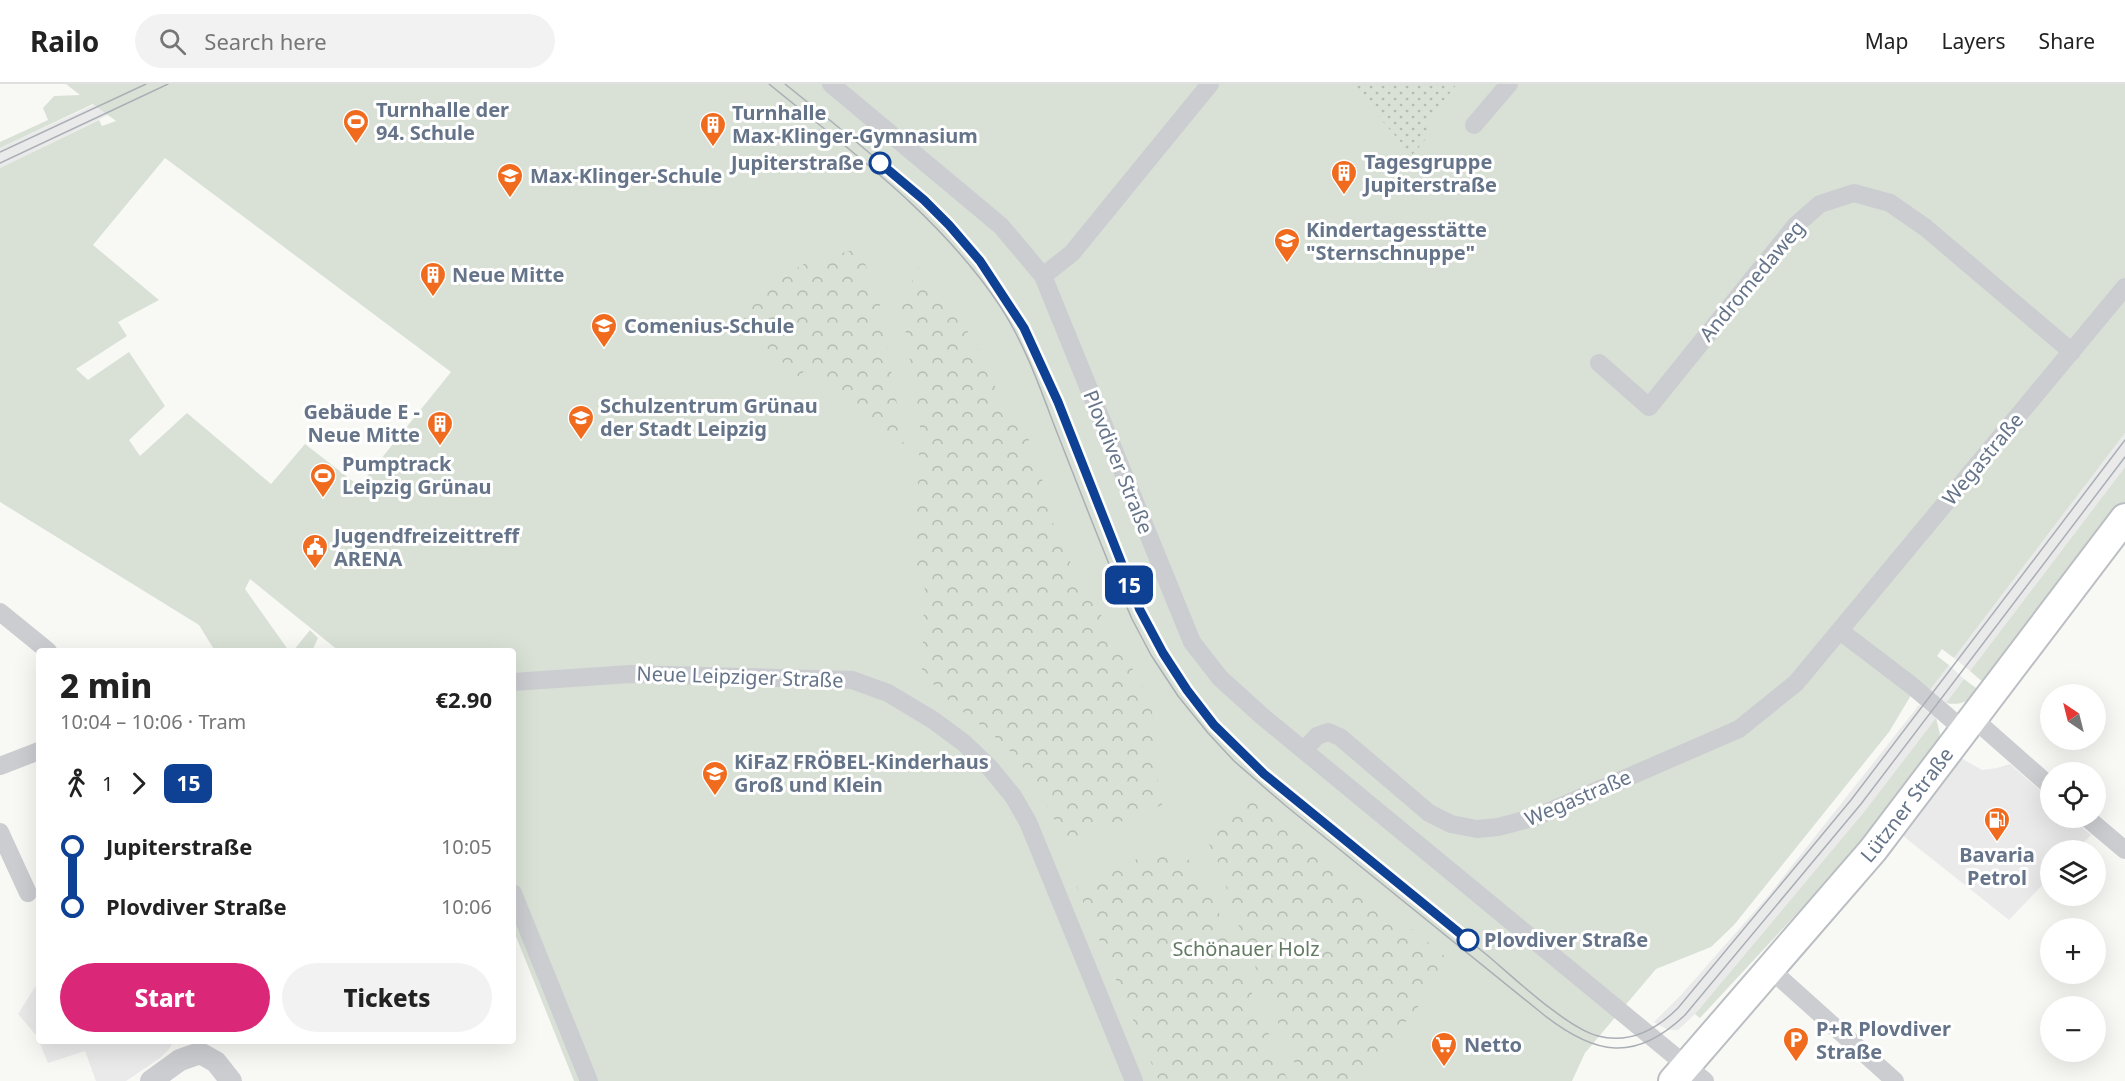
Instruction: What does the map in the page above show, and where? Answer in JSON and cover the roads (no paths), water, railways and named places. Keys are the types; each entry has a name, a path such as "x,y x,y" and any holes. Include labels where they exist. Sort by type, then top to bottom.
{"main road":[{"name":"Lützner Straße","path":"1688,1076 1770,969 1873,850 2125,518"}],"street":[{"name":"Plovdiver Straße","path":"831,84 1001,226 1042,276 1192,642 1220,678 1262,716 1305,749 1645,1032 1688,1076"},
{"path":"1042,276 1072,252 1210,84"},
{"path":"1474,125 1509,84"},
{"name":"Andromedaweg","path":"1599,363 1649,407 1796,225 1820,204 1854,193 1890,203 1926,228 2072,352"},
{"name":"Wegastraße","path":"1305,749 1317,736 1328,732 1340,737 1429,813 1451,824 1477,829 1520,823 1739,729 1797,683 2125,287"},
{"path":"0,612 44,648"},
{"path":"1840,631 2040,778"},
{"name":"Neue Leipziger Straße","path":"516,682 630,674 852,680 888,693 933,720 964,743 990,768 1012,796 1028,822 1134,1081"},
{"path":"0,765 36,753"},
{"path":"2099,828 2125,850"},
{"path":"0,832 28,892"},
{"path":"516,900 590,1081"},
{"path":"1770,969 1895,1081"},
{"path":"151,1081 198,1047 216,1062 231,1081"}],"tram line":[{"path":"0,152 146,84"},
{"path":"0,163 168,84"},
{"path":"769,84 863,160 922,214 976,273 1000,306 1031,366 1132,619 1151,655 1178,696 1208,733 1234,761 1286,806 1544,1015 1581,1039 1598,1045 1615,1048 1632,1047 1649,1041 1685,1015 1861,804 2125,457"},
{"path":"785,84 905,183 933,210 984,267 1006,299 1051,384 1120,565 1140,608 1170,664 1216,727 1261,772 1541,1001 1571,1023 1598,1036 1620,1038 1641,1033 1661,1023 1678,1008 1851,800 2125,440"},
{"name":"15","path":"880,163 924,200 949,225 980,261 1024,328 1058,402 1140,610 1163,653 1187,690 1214,725 1264,774 1468,940"}],"place":[{"name":"Turnhalle der 94. Schule","path":"356,145"},
{"name":"Turnhalle Max-Klinger-Gymnasium","path":"713,148"},
{"name":"Jupiterstraße","path":"880,163"},
{"name":"Tagesgruppe Jupiterstraße","path":"1344,196"},
{"name":"Max-Klinger-Schule","path":"510,199"},
{"name":"Kindertagesstätte \"Sternschnuppe\"","path":"1287,264"},
{"name":"Neue Mitte","path":"433,298"},
{"name":"Comenius-Schule","path":"604,349"},
{"name":"Schulzentrum Grünau der Stadt Leipzig","path":"581,441"},
{"name":"Gebäude E - Neue Mitte","path":"440,447"},
{"name":"Pumptrack Leipzig Grünau","path":"323,499"},
{"name":"Jugendfreizeittreff ARENA","path":"315,570"},
{"name":"KiFaZ FRÖBEL-Kinderhaus Groß und Klein","path":"715,797"},
{"name":"Bavaria Petrol","path":"1997,843"},
{"name":"Plovdiver Straße","path":"1468,940"},
{"name":"P+R Plovdiver Straße","path":"1796,1063"},
{"name":"Netto","path":"1444,1068"}],"park label":[{"name":"Schönauer Holz","path":"1246,949"}]}
